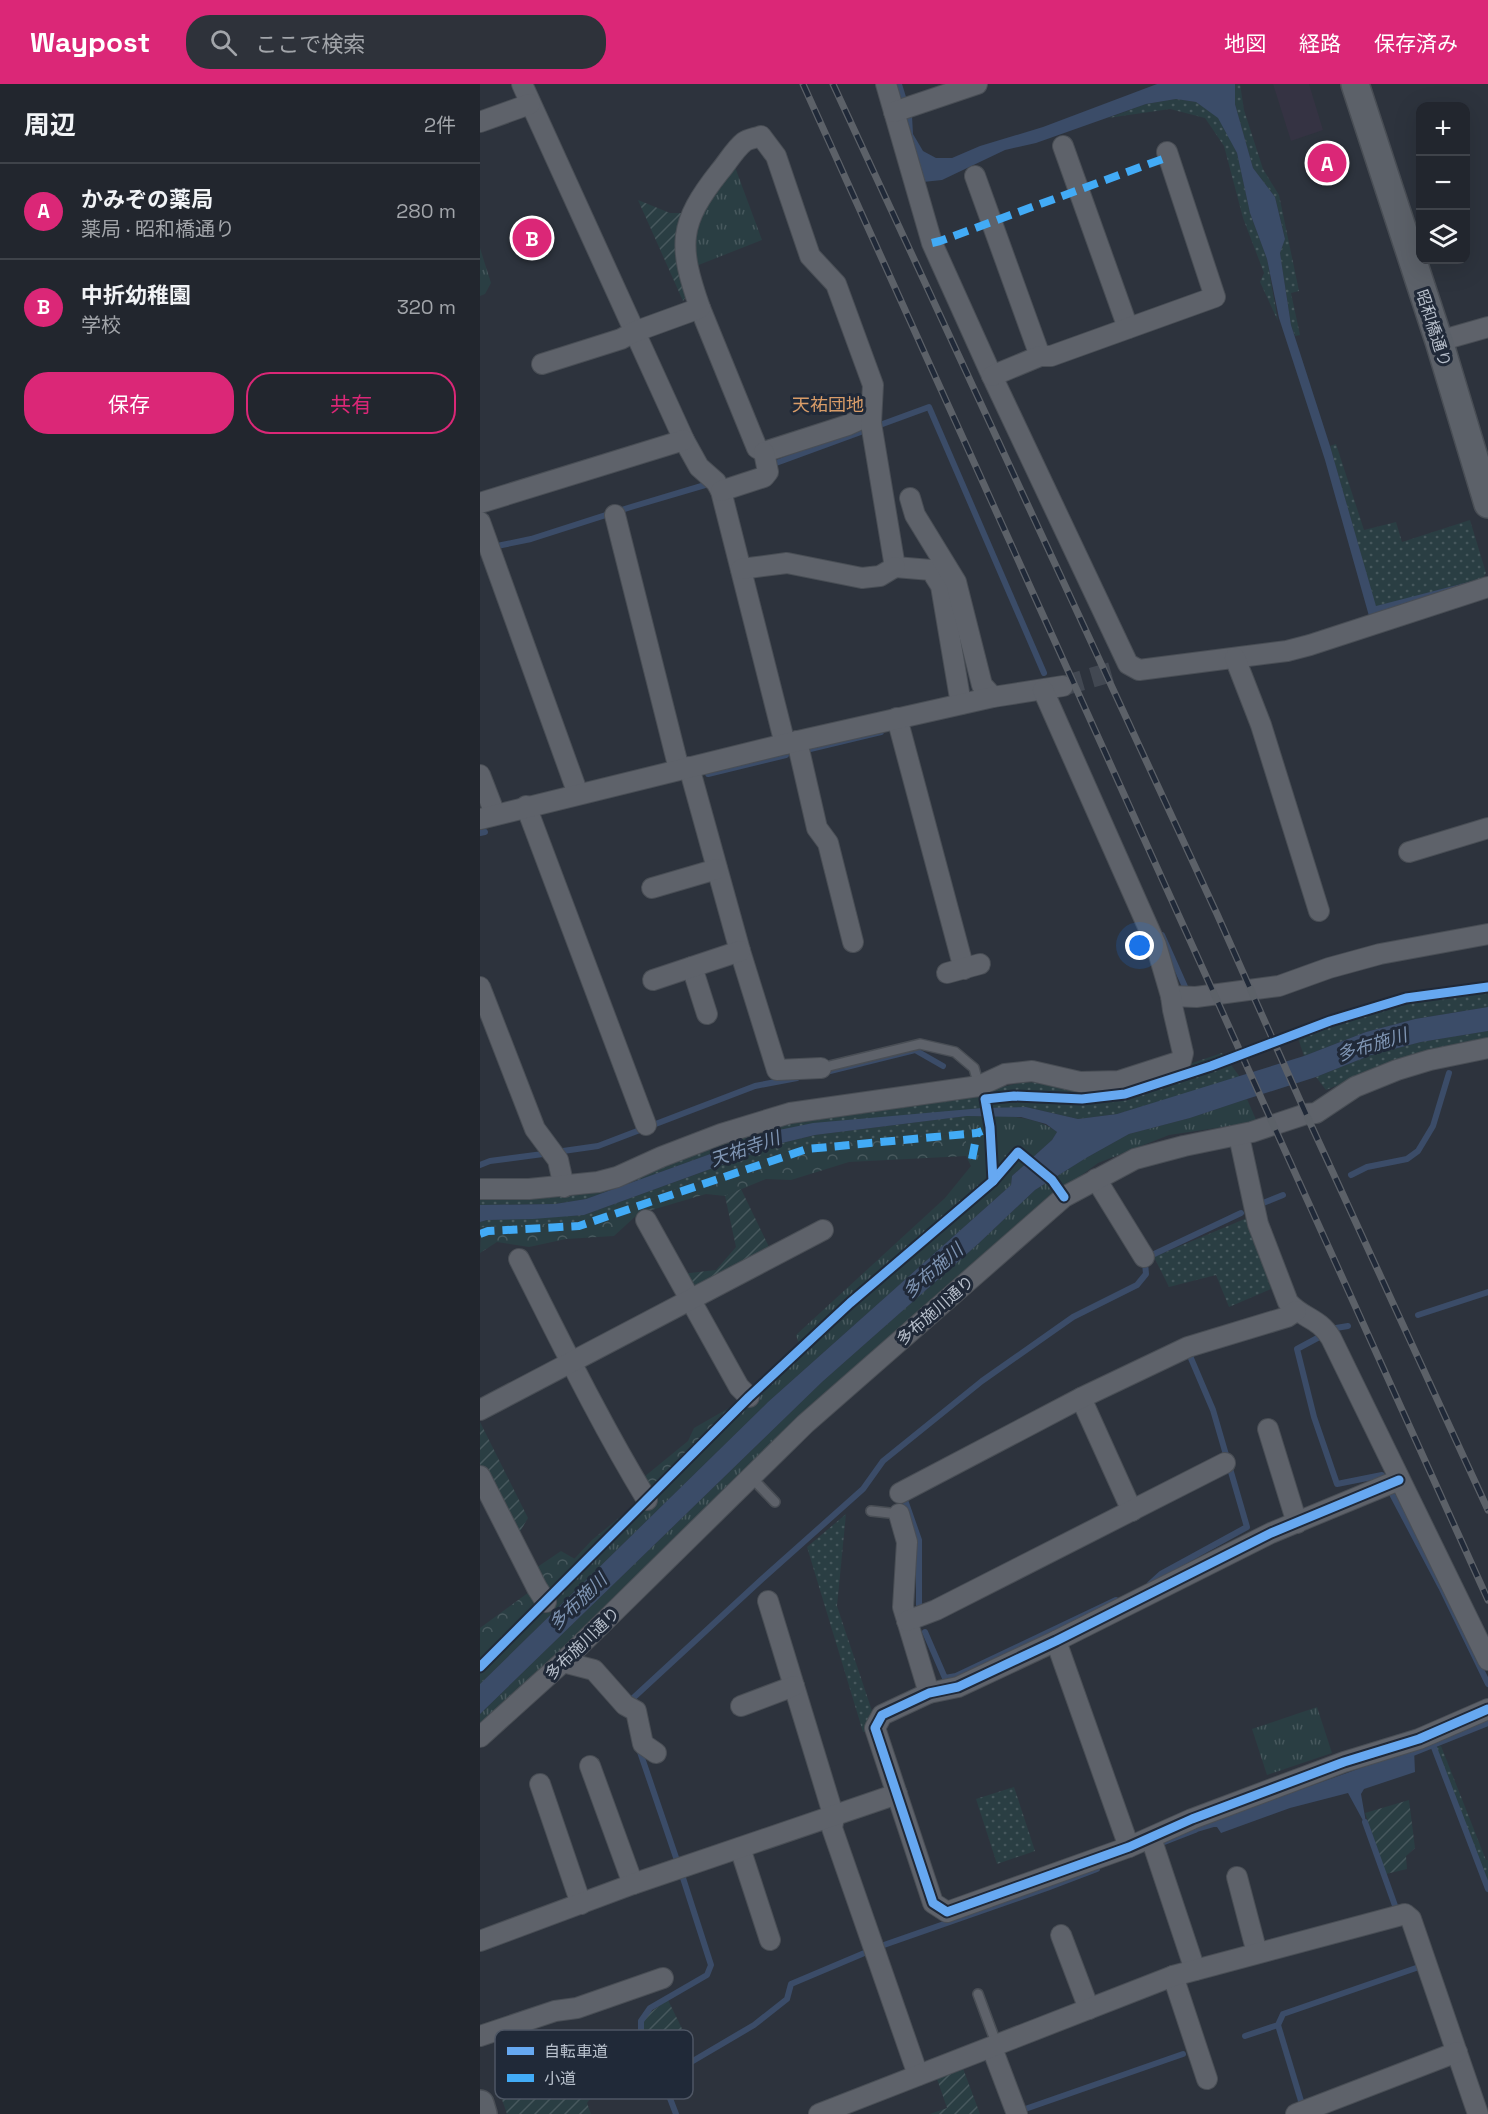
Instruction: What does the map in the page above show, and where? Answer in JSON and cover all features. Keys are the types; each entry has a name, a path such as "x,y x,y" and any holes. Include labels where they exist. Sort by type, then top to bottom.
{"main road":[{"name":"昭和橋通り","path":"1355,84 1439,341 1488,504"},
{"path":"480,2104 483,2114"}],"street":[{"path":"522,84 684,440 699,467 716,482 721,491 741,569 817,828 828,843 853,942"},
{"path":"886,84 932,243 1123,667 1139,670 1287,651 1488,587"},
{"path":"894,112 966,86"},
{"path":"480,122 530,104"},
{"path":"871,424 848,425 764,452 757,448 700,308 688,274 685,250 686,231 696,204 744,142 761,136 776,156 810,256 836,284 873,385 871,424 895,567"},
{"path":"1063,146 1128,328"},
{"path":"992,376 1040,356 1051,356 1215,297 1167,152"},
{"path":"975,176 1040,356"},
{"path":"542,364 621,339 700,308"},
{"path":"1439,341 1488,327"},
{"path":"480,503 684,440"},
{"path":"721,491 764,477 768,472 764,452"},
{"path":"910,498 915,515 956,582 982,685 993,697"},
{"path":"615,515 684,768 717,869 777,1070 821,1068"},
{"path":"480,522 578,794"},
{"path":"741,569 787,563 861,578 880,576 895,567 932,570 941,586 961,704"},
{"path":"1235,658 1261,725 1319,911"},
{"path":"480,775 487,817 791,742 993,697 1063,686"},
{"path":"480,1189 529,1189 598,1182 617,1177 721,1134 790,1113 979,1086 1005,1074 1032,1071 1080,1082 1119,1081 1181,1061 1183,1053 1171,996 1156,945 1043,690"},
{"path":"897,718 964,969"},
{"path":"526,806 646,1125"},
{"path":"1409,852 1488,828"},
{"path":"652,888 717,869"},
{"path":"1171,996 1196,997 1279,986 1329,968 1380,954 1488,934"},
{"path":"653,980 740,951"},
{"path":"692,967 707,1014"},
{"path":"480,987 535,1129 558,1160 564,1186"},
{"name":"多布施川通り","path":"480,1737 562,1662 805,1424 1064,1197 1135,1159 1184,1146 1239,1136 1306,1114 1316,1113 1355,1087 1397,1070 1430,1060 1488,1048"},
{"path":"1239,1136 1258,1224 1288,1302 1296,1311 1317,1321 1328,1333 1391,1483 1488,1660"},
{"path":"1096,1179 1144,1257"},
{"path":"646,1220 739,1387 750,1397"},
{"path":"480,1410 822,1230"},
{"path":"519,1259 571,1362 647,1500"},
{"path":"900,1492 1082,1398 1188,1347 1287,1317 1296,1311"},
{"path":"1082,1398 1132,1511"},
{"path":"1268,1429 1297,1523"},
{"path":"907,1621 936,1610 1225,1463"},
{"path":"480,1476 546,1602"},
{"path":"1391,1483 1271,1533 1056,1641 958,1687 929,1693 882,1715 875,1728 933,1903 947,1912 1129,1846 1154,1846 1192,1819 1344,1762 1419,1739 1488,1709"},
{"path":"898,1514 907,1542 903,1607 929,1693"},
{"path":"768,1601 834,1817 832,1828 918,2075"},
{"path":"1056,1641 1129,1846"},
{"path":"562,1662 594,1670 625,1705 636,1711 644,1744 656,1753"},
{"path":"741,1706 794,1686"},
{"path":"590,1766 633,1884"},
{"path":"540,1784 581,1904"},
{"path":"480,1941 633,1884 897,1794"},
{"path":"1154,1846 1195,1970"},
{"path":"740,1848 770,1940"},
{"path":"1237,1877 1257,1953"},
{"path":"819,2114 1173,1976 1399,1915 1411,1919 1450,2055 1478,2114"},
{"path":"1060,1935 1089,2009"},
{"path":"1173,1976 1207,2079"},
{"path":"498,2030 555,2011 578,2008 663,1978"},
{"path":"480,2036 495,2031"},
{"path":"992,2048 1017,2114"},
{"path":"1296,2114 1450,2055"}],"lane":[{"path":"821,1068 920,1044 955,1052 974,1068 979,1086"},
{"path":"751,1477 775,1502"},
{"path":"871,1511 898,1514"},
{"path":"978,1994 995,2040 992,2048"}],"shaded area":[{"path":"1273,84 1309,84 1323,130 1291,141"}],"green space":[{"path":"1235,84 1240,84 1244,110 1263,169 1279,195 1299,291 1291,293 1300,335 1295,336 1291,325 1280,253 1285,238 1275,197 1253,168 1235,104"},
{"path":"1176,99 1196,102 1219,118 1237,153 1250,213 1267,259 1278,321 1260,282 1264,273 1243,218 1224,146 1205,118 1170,109 1108,118 1146,104"},
{"path":"735,167 762,240 696,266 695,239 705,208"},
{"path":"638,200 670,213 685,213 688,294 683,301"},
{"path":"480,248 491,283 485,294 480,296"},
{"path":"1336,444 1364,530 1396,522 1402,542 1470,520 1486,573 1483,578 1376,607 1330,446"},
{"path":"1488,981 1488,1007 1415,1019 1366,1032 1304,1056 1295,1029 1394,996"},
{"path":"1488,1031 1488,1040 1395,1061 1326,1090 1316,1077 1371,1055 1421,1042"},
{"path":"1222,1053 1240,1077 1117,1114 1078,1119 1026,1107 774,1131 586,1199 555,1204 480,1205 480,1198 536,1196 792,1116 968,1095 1023,1082 1121,1087"},
{"path":"1247,1099 1257,1122 1169,1135 1098,1163 1036,1209 803,1413 480,1729 480,1714 822,1382 978,1244 1035,1190 1129,1134 1190,1118"},
{"path":"966,1116 966,1133 806,1146 580,1222 480,1228 480,1222 487,1220 584,1215 782,1143 815,1135"},
{"path":"966,1116 1025,1118 1057,1132 1052,1140 1012,1176 1011,1185 768,1402 480,1684 480,1659 592,1540 649,1493 741,1401 748,1390 799,1344 796,1335 945,1198 971,1166 966,1156"},
{"path":"966,1133 966,1156 849,1162 791,1180 766,1179 725,1196 706,1194 638,1214 614,1236 566,1239 529,1247 497,1242 480,1253 481,1227 580,1222 806,1146"},
{"path":"741,1189 771,1251 691,1292 681,1274 716,1270 736,1247 725,1196"},
{"path":"1247,1218 1271,1289 1229,1307 1216,1275 1169,1287 1154,1257"},
{"path":"741,1401 649,1493 639,1481 688,1441 694,1428"},
{"path":"480,1422 528,1518 518,1535 480,1465"},
{"path":"846,1514 837,1606 873,1714 870,1731 863,1732 807,1547"},
{"path":"561,1551 575,1559 480,1659 480,1628 540,1584 533,1570"},
{"path":"1317,1707 1332,1753 1267,1775 1252,1729"},
{"path":"1441,1746 1486,1860 1488,1860 1488,1894 1432,1748"},
{"path":"1014,1787 1035,1851 997,1864 976,1799"},
{"path":"1409,1800 1415,1848 1406,1856 1407,1869 1386,1874 1365,1813"},
{"path":"668,2000 683,2030 640,2030 639,2020"},
{"path":"961,2063 980,2114 930,2114 947,2108 935,2073"},
{"path":"502,2099 590,2099 587,2103 591,2114 507,2114"}],"water":[{"path":"893,84 902,84 912,116 913,134 923,151 936,158 952,158 1157,84 1235,84 1235,104 1253,168 1275,197 1285,239 1280,253 1291,325 1330,446 1376,606 1488,577 1488,583 1369,616 1325,460 1279,318 1267,259 1250,213 1237,153 1218,118 1196,102 1176,99 1146,104 1036,143 1005,150 942,180 923,182"},
{"path":"1488,1007 1488,1031 1421,1042 1371,1055 1316,1077 1190,1118 1129,1134 1035,1190 978,1244 822,1382 480,1714 480,1684 768,1402 1011,1185 1012,1176 1052,1140 1057,1132 1046,1124 1021,1117 967,1116 815,1135 782,1143 584,1215 480,1222 480,1205 555,1204 586,1199 774,1131 813,1123 982,1108 1026,1107 1078,1119 1117,1114 1304,1056 1366,1032 1415,1019"},
{"path":"1414,1749 1415,1772 1364,1789 1361,1794 1367,1828 1348,1793 1290,1808 1221,1833 1217,1827 1214,1827 1188,1833 1187,1830"}],"waterway":[{"path":"776,463 929,407 1044,673"},
{"path":"495,543 497,546 531,539 705,485"},
{"path":"806,750 881,732"},
{"path":"708,774 786,755"},
{"path":"480,833 485,832"},
{"path":"1162,935 1186,989"},
{"path":"822,1073 915,1050 943,1066"},
{"path":"1351,1175 1367,1167 1407,1159 1418,1151 1433,1126 1449,1073"},
{"path":"563,1151 598,1146 755,1086 797,1078"},
{"path":"480,1165 490,1161 543,1154"},
{"path":"1263,1203 1283,1195"},
{"path":"631,1704 631,1700 863,1489 883,1461 982,1381 1073,1317 1137,1285 1146,1274 1145,1263 1150,1256 1241,1213"},
{"path":"1418,1315 1488,1292"},
{"path":"1348,1326 1336,1328 1297,1349 1314,1417 1337,1484 1382,1475 1441,1587 1488,1684"},
{"path":"1150,1584 1161,1574 1247,1527 1213,1410 1190,1356"},
{"path":"905,1500 919,1540 919,1605"},
{"path":"925,1632 945,1678 956,1676 1116,1600"},
{"path":"1408,1755 1488,1723"},
{"path":"1433,1745 1488,1889"},
{"path":"638,1746 711,1965 707,1975 650,2008 641,2021 641,2030"},
{"path":"1365,1822 1398,1914"},
{"path":"1159,1844 1195,1830"},
{"path":"693,2061 754,2025 787,1999 791,1984 881,1946 1097,1869"},
{"path":"1245,2036 1278,2025 1283,2014 1419,1967"},
{"path":"1278,2025 1301,2101"},
{"path":"1028,2108 1183,2054"},
{"path":"670,2099 676,2114"}],"tunnel":[{"path":"1063,686 1118,670"}],"railway":[{"path":"803,84 1488,1600"},
{"path":"833,84 1217,914 1488,1510"}],"marked path":[{"path":"932,243 1168,157"},
{"path":"972,1159 977,1133 982,1131"},
{"path":"480,1234 488,1231 579,1226 807,1149 977,1133"}],"cycle path":[{"path":"480,1667 749,1397 850,1303 993,1181 990,1127 985,1099 1014,1096 1082,1099 1125,1094 1211,1066 1330,1021 1406,998 1488,987"},
{"path":"993,1181 1018,1152 1052,1180 1064,1197"},
{"path":"1399,1480 1271,1533 1056,1641 958,1687 929,1693 882,1715 875,1728 933,1903 947,1912 1129,1847 1192,1819 1344,1762 1419,1739 1488,1709"}],"place":[{"name":"かみぞの薬局","path":"1327,163"},
{"name":"中折幼稚園","path":"532,238"}],"district":[{"name":"天祐団地","path":"828,405"}],"water label":[{"name":"多布施川","path":"1372,1045"},
{"name":"天祐寺川","path":"745,1149"},
{"name":"多布施川","path":"933,1271"},
{"name":"多布施川","path":"578,1602"}]}
